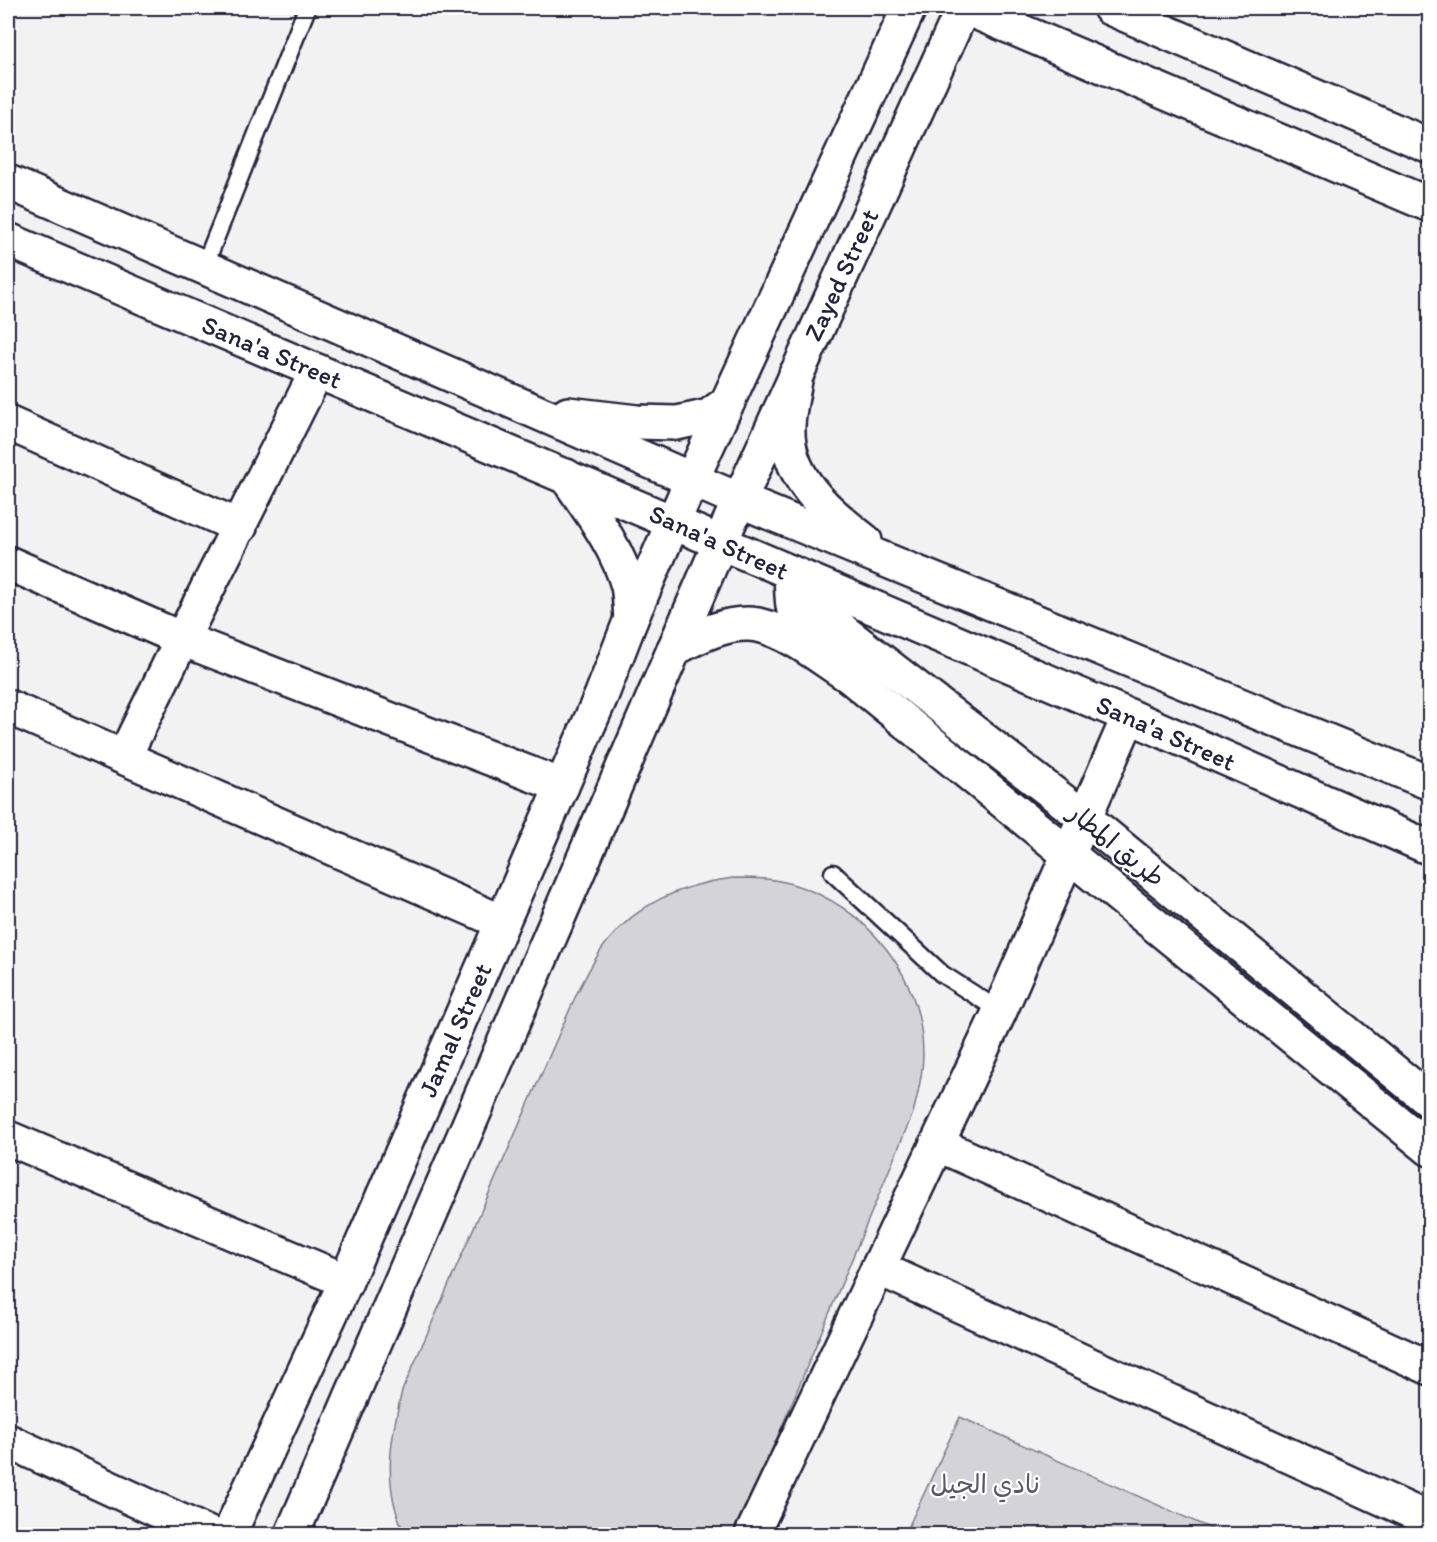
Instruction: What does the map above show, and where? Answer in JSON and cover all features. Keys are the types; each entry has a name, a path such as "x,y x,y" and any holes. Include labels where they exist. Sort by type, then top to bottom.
{"main road":[{"name":"Zayed Street","path":"674,522 909,8"},
{"name":"Zayed Street","path":"720,543 964,8"},
{"path":"964,8 1430,205"},
{"path":"1110,8 1430,146"},
{"name":"Sana'a Street","path":"8,182 739,500 1430,783"},
{"name":"Sana'a Street","path":"8,240 1129,716 1430,848"},
{"path":"124,758 317,371"},
{"path":"796,374 789,422 789,444 800,477 834,517 892,563"},
{"path":"529,409 637,422 677,423 709,416 728,402"},
{"path":"8,423 240,527"},
{"path":"566,476 615,555 628,587 631,619"},
{"name":"Jamal Street","path":"229,1534 346,1281 602,694 631,619 674,522"},
{"name":"Jamal Street","path":"292,1534 720,543"},
{"path":"8,563 182,639 562,786"},
{"path":"803,578 795,612 802,626 816,644 848,675 1430,1149"},
{"name":"طريق المطار","path":"803,578 826,613 843,631 1084,818 1430,1101"},
{"path":"674,649 726,626 757,625 786,636 848,675"},
{"path":"8,706 502,922"},
{"path":"752,1534 1000,1011 1129,716"},
{"path":"8,1138 346,1281"},
{"path":"937,1144 1430,1368"},
{"path":"8,1163 38,1151"},
{"path":"878,1268 1430,1520"},
{"path":"8,1441 209,1534"}],"lane":[{"path":"204,267 307,8"},
{"path":"833,873 942,974 1000,1011"}],"green space":[{"path":"733,878 770,879 792,884 844,909 867,927 886,948 913,997 920,1025 923,1054 913,1113 736,1534 405,1534 393,1499 390,1463 394,1427 402,1391 577,993 603,947 620,927 634,916 664,897 681,890"},
{"name":"نادي الجيل","path":"960,1417 1223,1534 905,1534"}]}
